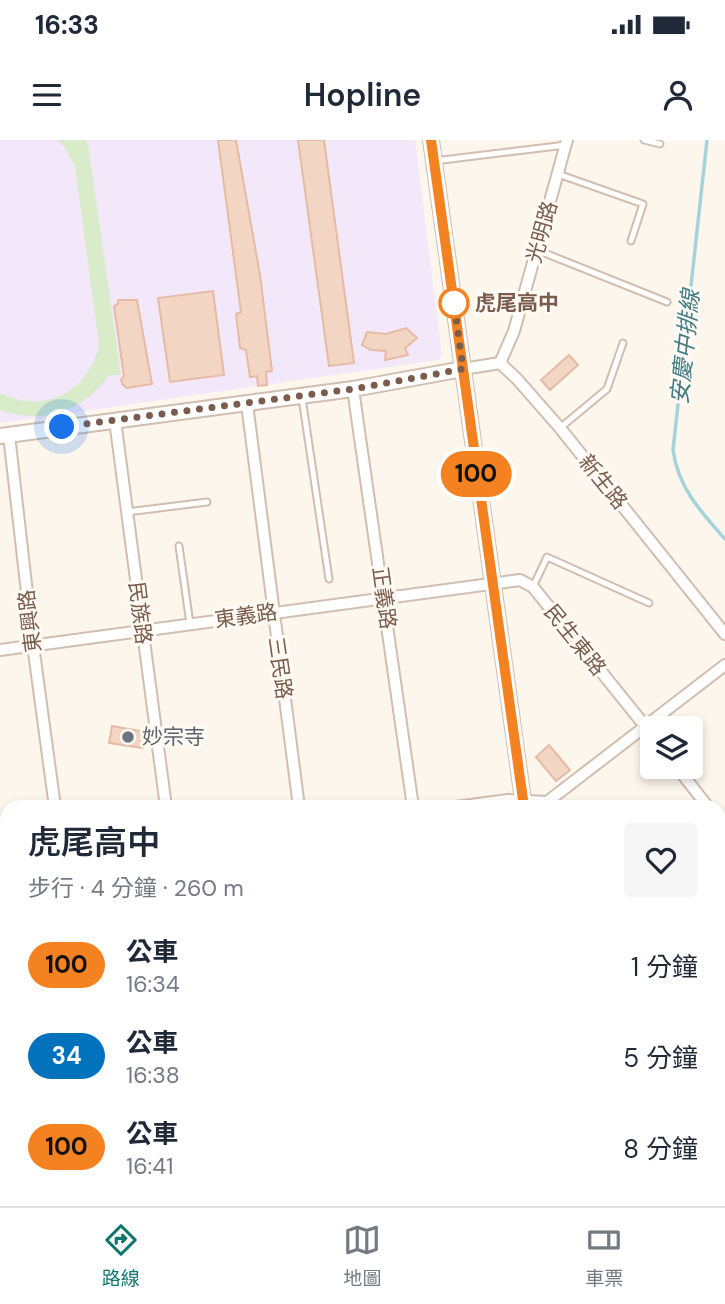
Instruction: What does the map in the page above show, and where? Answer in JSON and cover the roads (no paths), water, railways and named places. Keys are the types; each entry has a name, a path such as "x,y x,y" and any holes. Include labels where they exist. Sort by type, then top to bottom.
{"street":[{"path":"431,140 522,800"},
{"name":"光明路","path":"500,363 514,331 566,142"},
{"path":"4,435 353,389 500,363"},
{"name":"新生路","path":"500,363 560,428 725,634"},
{"name":"正義路","path":"353,389 412,800"},
{"name":"三民路","path":"247,404 298,800"},
{"name":"民族路","path":"116,420 165,800"},
{"name":"東興路","path":"4,435 54,800"},
{"name":"民生東路","path":"491,583 520,580 533,587 640,721"},
{"name":"東義路","path":"0,650 491,583"},
{"path":"659,716 725,665"},
{"path":"554,800 640,731"},
{"path":"686,779 703,800"}],"lane":[{"path":"644,140 660,144"},
{"path":"434,161 566,142"},
{"path":"558,174 643,204 631,241"},
{"path":"537,250 667,302"},
{"path":"560,428 607,389 623,343"},
{"path":"301,396 329,579"},
{"path":"127,512 207,502"},
{"path":"179,546 190,624"},
{"path":"533,587 547,557 649,603"}],"waterway":[{"name":"安慶中排線","path":"707,140 673,450 685,487 725,539"}],"place":[{"name":"虎尾高中","path":"454,303"},
{"name":"妙宗寺","path":"128,737"}]}
